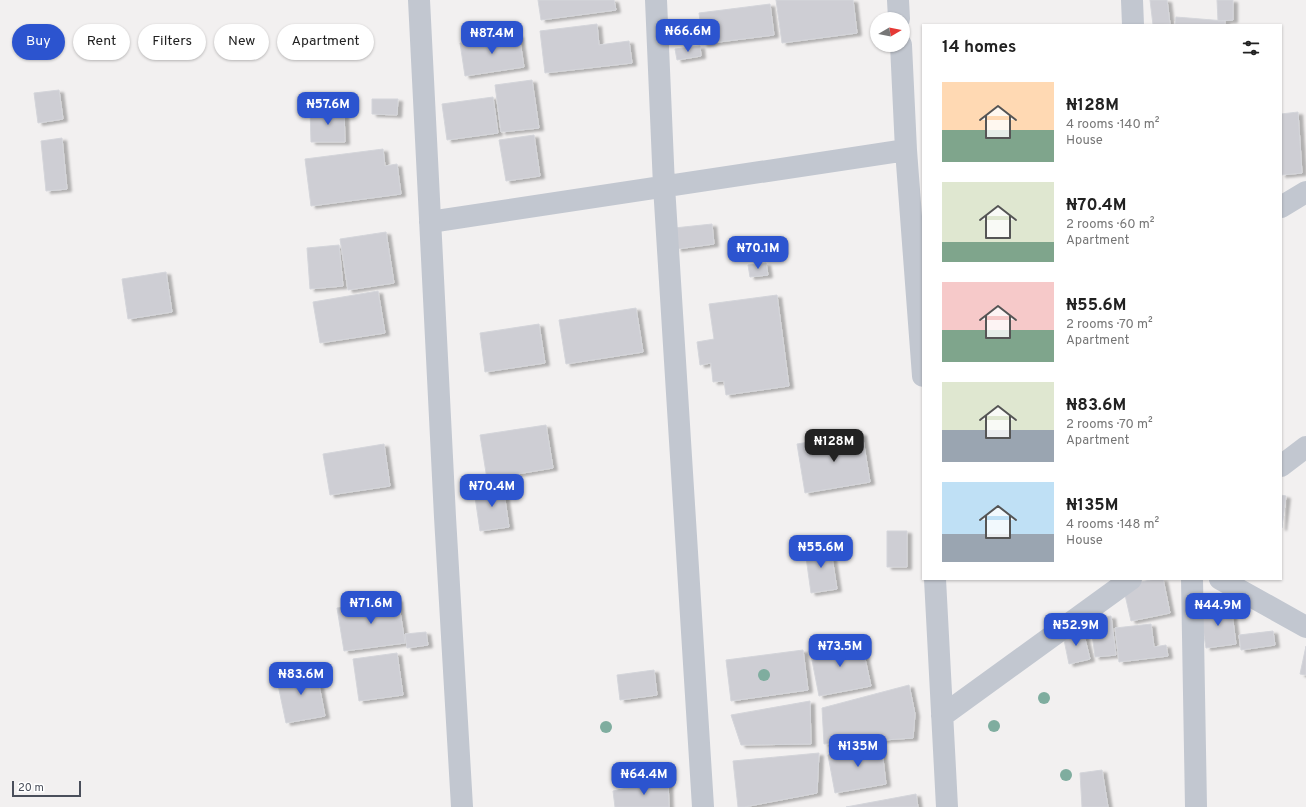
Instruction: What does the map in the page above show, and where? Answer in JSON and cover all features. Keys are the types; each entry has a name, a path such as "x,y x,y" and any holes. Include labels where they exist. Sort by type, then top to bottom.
{"street":[{"path":"419,0 444,517 462,807"},
{"path":"656,0 664,186 703,807"},
{"path":"898,0 899,12"},
{"path":"1132,0 1133,24"},
{"path":"901,52 906,150 922,363"},
{"path":"430,222 906,150"},
{"path":"1282,206 1306,192"},
{"path":"1282,465 1306,447"},
{"path":"935,580 947,807"},
{"path":"942,716 1130,580"},
{"path":"1192,580 1196,807"},
{"path":"1222,580 1306,626"}],"building":[{"path":"538,0 614,0 616,10 541,20"},
{"path":"776,0 853,0 857,33 782,43"},
{"path":"1150,0 1167,0 1170,24 1153,24"},
{"path":"1217,0 1233,0 1233,20 1218,21"},
{"path":"770,4 774,35 703,44 699,13"},
{"path":"1176,17 1225,21 1225,24 1175,24"},
{"path":"597,24 599,45 629,41 632,63 545,73 540,31"},
{"path":"519,35 524,67 465,76 460,43"},
{"path":"700,46 701,56 677,60 675,49"},
{"path":"532,80 539,128 501,132 495,85"},
{"path":"59,90 63,119 38,123 34,93"},
{"path":"493,97 498,133 447,140 442,104"},
{"path":"372,99 398,99 397,115 372,114"},
{"path":"344,109 345,142 311,142 310,110"},
{"path":"1298,112 1302,173 1282,175 1282,114"},
{"path":"534,135 540,176 506,181 499,140"},
{"path":"62,138 67,189 46,191 41,141"},
{"path":"383,149 385,166 397,164 401,194 311,206 305,159"},
{"path":"712,224 714,244 677,249 674,228"},
{"path":"386,232 394,283 348,290 340,239"},
{"path":"339,245 343,286 310,289 307,248"},
{"path":"766,263 768,275 750,277 748,265"},
{"path":"166,272 172,312 128,319 122,279"},
{"path":"378,291 385,333 320,343 313,302"},
{"path":"777,295 789,386 726,395 724,381 713,382 711,363 700,365 697,342 714,339 709,304"},
{"path":"636,308 643,352 566,364 559,320"},
{"path":"539,324 545,363 485,372 480,333"},
{"path":"546,425 553,468 487,479 480,435"},
{"path":"862,433 870,482 805,493 797,444"},
{"path":"384,444 390,486 330,495 323,454"},
{"path":"503,486 509,527 480,531 474,490"},
{"path":"1282,495 1286,496 1282,528"},
{"path":"887,531 907,531 907,567 887,567"},
{"path":"830,545 837,589 811,593 805,550"},
{"path":"1150,580 1163,580 1170,613 1131,621 1123,586"},
{"path":"398,599 405,643 344,651 337,608"},
{"path":"1231,606 1236,644 1206,648 1200,610"},
{"path":"1111,616 1116,655 1095,657 1090,619"},
{"path":"1151,624 1154,647 1166,645 1168,656 1119,662 1115,628"},
{"path":"1083,631 1090,659 1069,664 1063,635"},
{"path":"1273,631 1275,645 1241,650 1239,635"},
{"path":"426,632 428,645 407,648 405,634"},
{"path":"861,640 871,686 819,696 810,650"},
{"path":"1306,646 1306,675 1300,674"},
{"path":"803,650 808,690 731,701 726,660"},
{"path":"397,653 403,695 359,701 353,659"},
{"path":"315,665 325,716 286,723 277,680 296,676 295,669"},
{"path":"654,670 657,695 620,700 617,675"},
{"path":"909,685 915,714 913,738 824,744 822,708"},
{"path":"810,701 811,744 741,745 731,715"},
{"path":"881,742 886,784 835,793 828,755"},
{"path":"819,753 817,793 738,807 733,761"},
{"path":"1102,770 1108,807 1082,807 1080,773"},
{"path":"668,779 669,807 615,807 613,791"},
{"path":"916,794 918,807 846,807"}]}
